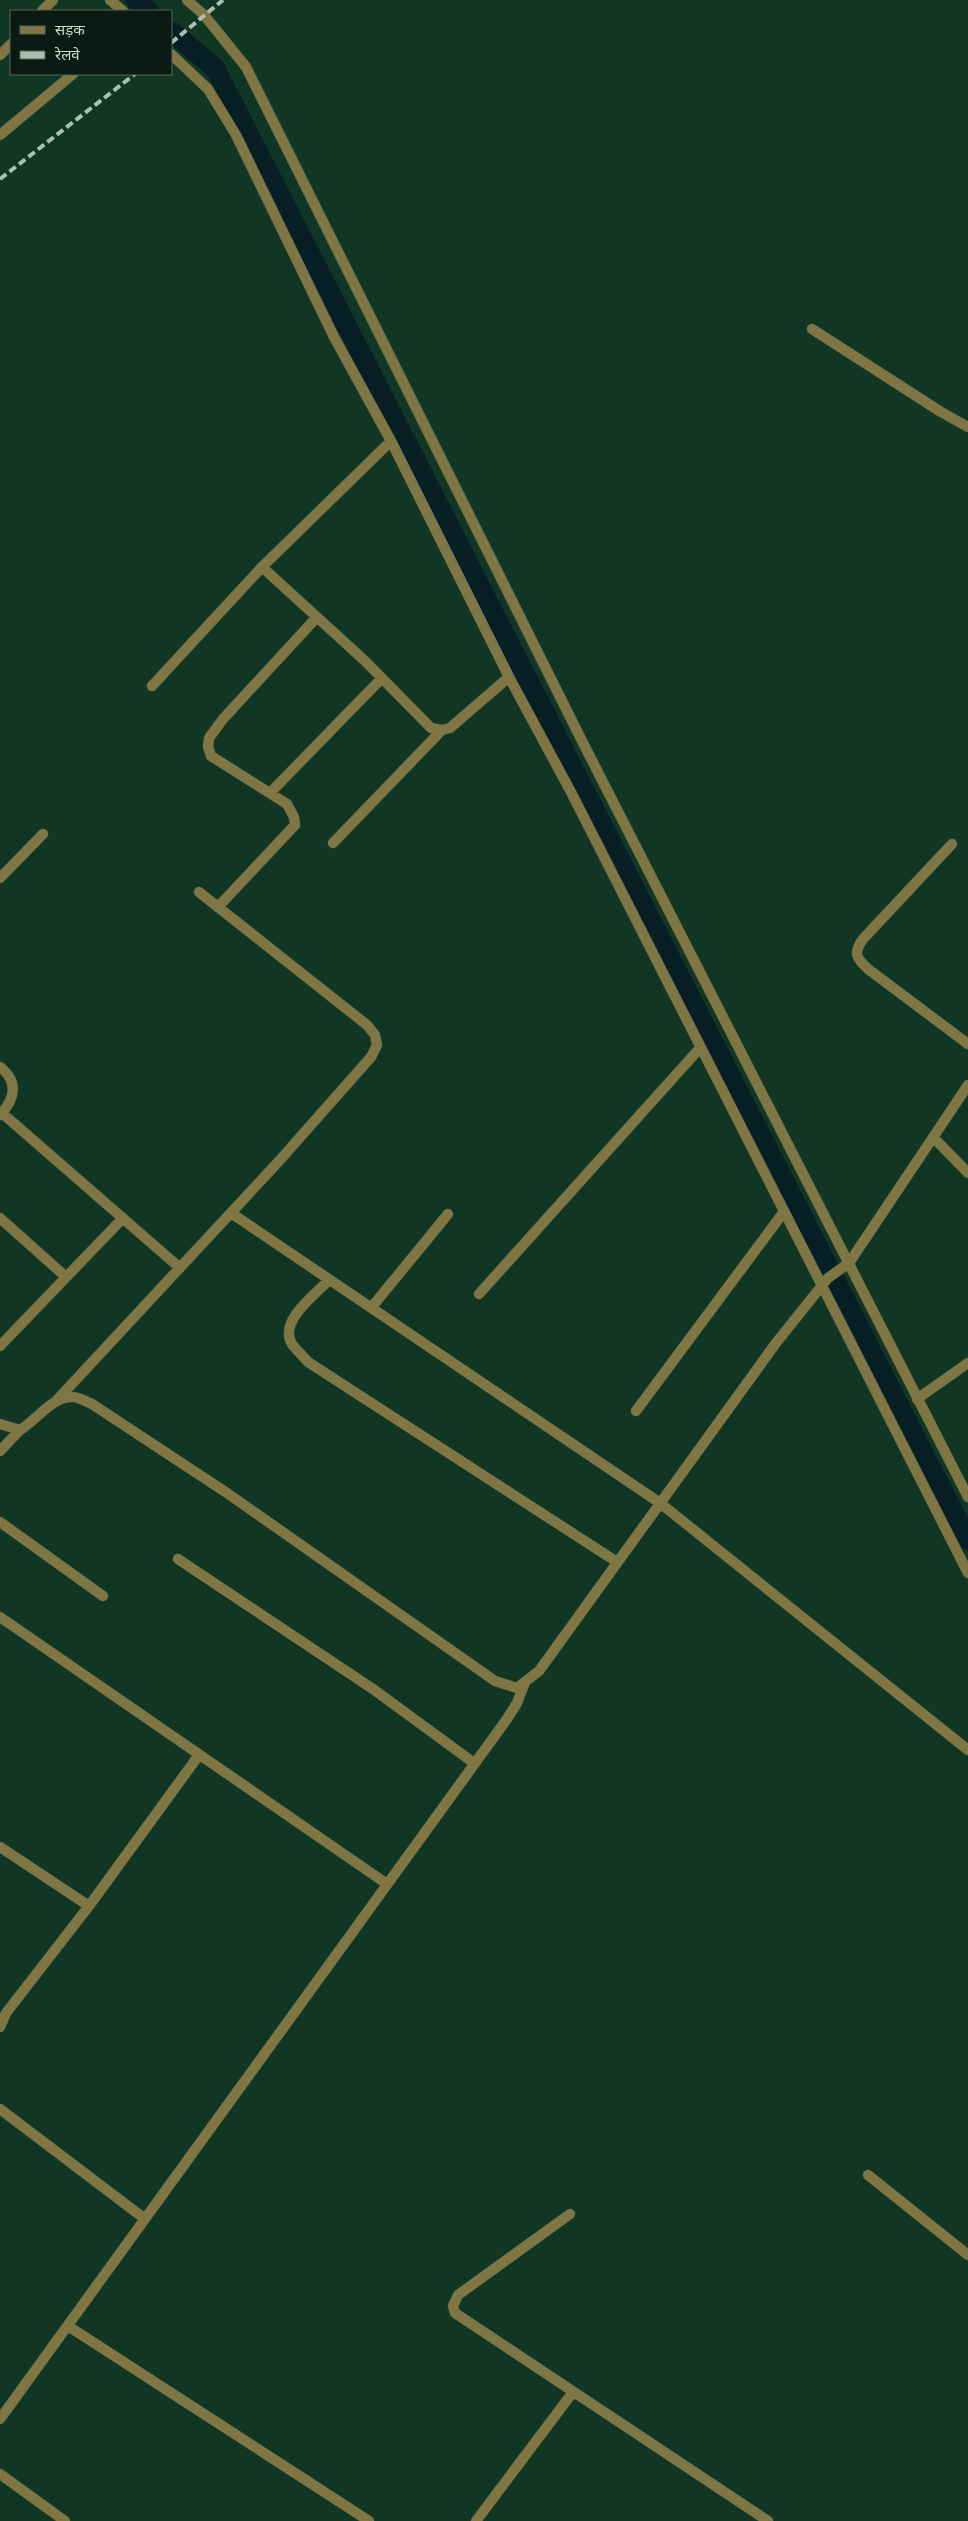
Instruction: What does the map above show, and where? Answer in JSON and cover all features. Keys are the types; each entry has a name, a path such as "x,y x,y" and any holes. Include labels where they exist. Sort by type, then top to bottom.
{"street":[{"path":"43,10 53,0"},
{"path":"110,0 121,10"},
{"path":"187,0 204,15 246,68 846,1266 918,1399 968,1497"},
{"path":"0,55 10,45"},
{"path":"172,55 208,89 236,136 334,337 391,441 509,677 572,794 783,1213 968,1573"},
{"path":"0,135 72,75"},
{"path":"812,329 941,412 968,427"},
{"path":"152,686 262,567 391,441"},
{"path":"262,567 318,617 431,728 442,730 450,728 509,677"},
{"path":"218,907 295,824 294,816 287,804 211,756 208,747 209,738 223,719 318,617"},
{"path":"270,794 382,678"},
{"path":"333,842 442,730"},
{"path":"0,878 43,834"},
{"path":"952,844 863,939 856,948 855,954 857,960 868,969 968,1044"},
{"path":"0,1451 20,1430 32,1423 56,1400 180,1268 371,1057 377,1045 375,1035 367,1025 199,892"},
{"path":"479,1294 700,1048"},
{"path":"0,1067 13,1085 13,1100 1,1114 180,1268"},
{"path":"56,1400 74,1396 92,1404 227,1493 495,1681 517,1688 524,1685 539,1671 776,1343 822,1288 828,1278 846,1266 968,1085"},
{"path":"934,1138 968,1173"},
{"path":"231,1213 660,1503 968,1750"},
{"path":"636,1411 783,1213"},
{"path":"371,1308 448,1214"},
{"path":"0,1218 66,1277"},
{"path":"0,1346 123,1218"},
{"path":"329,1280 296,1314 288,1330 291,1343 308,1362 617,1562"},
{"path":"918,1399 968,1363"},
{"path":"0,1424 20,1430"},
{"path":"0,1522 103,1596"},
{"path":"178,1559 373,1689 474,1763"},
{"path":"0,1617 387,1884"},
{"path":"0,2419 517,1703 524,1685"},
{"path":"0,2027 3,2010 89,1906 199,1755"},
{"path":"0,1847 89,1906"},
{"path":"0,2109 145,2219"},
{"path":"868,2176 968,2255"},
{"path":"570,2214 458,2295 453,2306 455,2313 761,2519"},
{"path":"68,2326 369,2521"},
{"path":"476,2521 573,2392"},
{"path":"0,2474 65,2521"}],"waterway":[{"path":"136,0 148,10"},
{"path":"172,32 215,68 968,1540"}],"railway":[{"path":"172,42 223,0"},
{"path":"0,179 134,75"}]}
